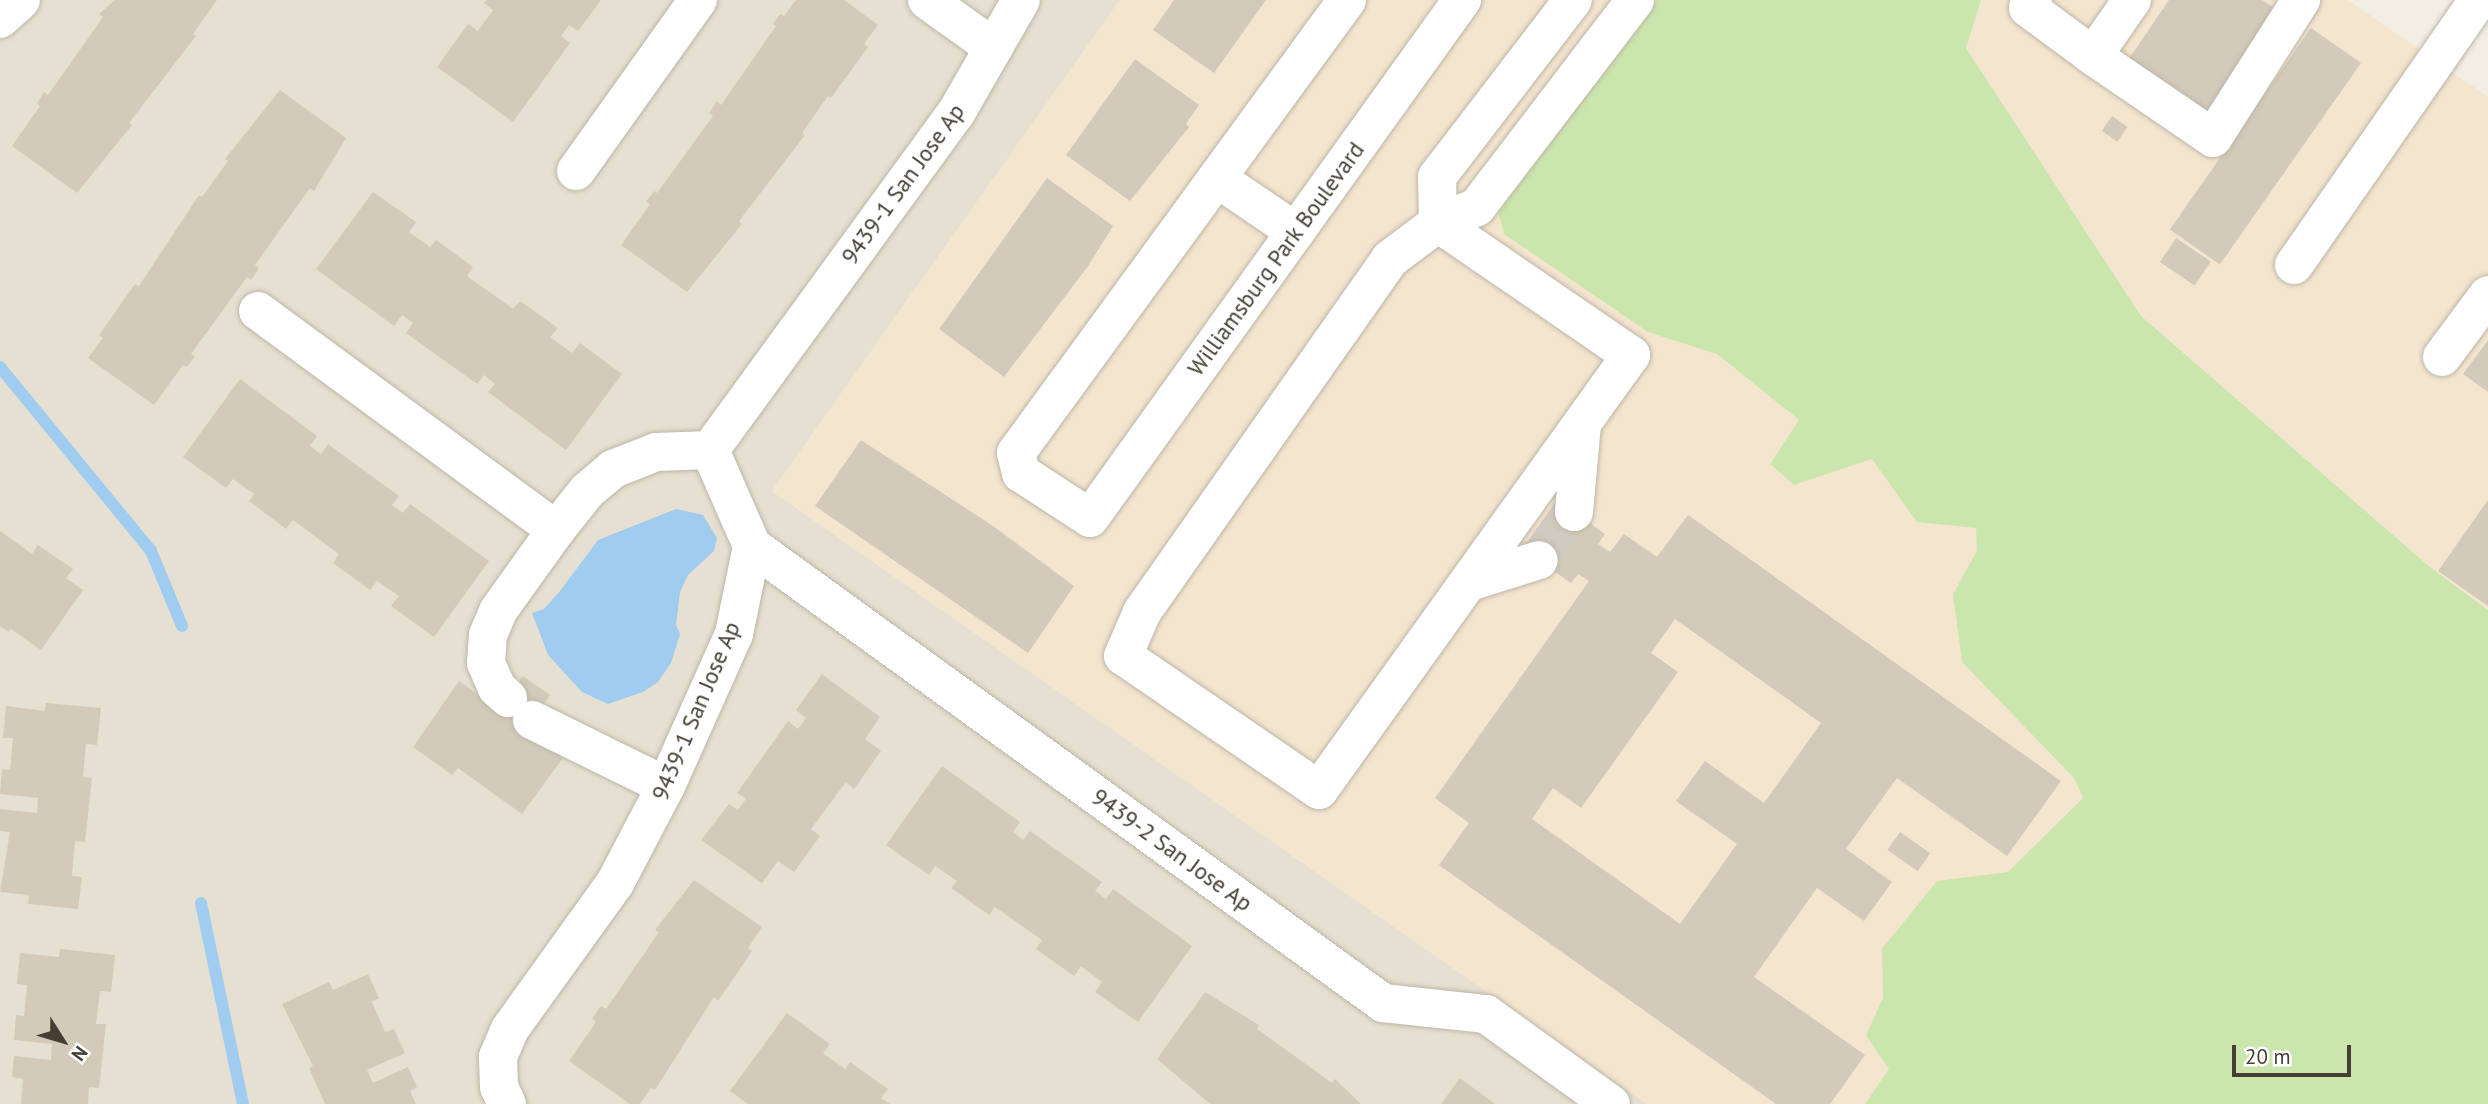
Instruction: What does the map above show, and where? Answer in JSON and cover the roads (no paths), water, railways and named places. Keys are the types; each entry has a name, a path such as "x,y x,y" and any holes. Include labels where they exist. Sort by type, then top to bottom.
{"street":[{"path":"0,19 21,0"},
{"path":"576,172 698,0"},
{"path":"927,0 994,48"},
{"name":"9439-1 San Jose Ap","path":"710,450 957,113 1021,0"},
{"path":"1296,232 1218,179 1347,0"},
{"name":"Williamsburg Park Boulevard","path":"1218,179 1016,453 1021,473 1090,518 1462,0"},
{"path":"1438,223 1437,177 1573,0"},
{"path":"1438,223 1631,355 1319,790 1123,656 1142,612 1390,258 1438,223 1477,207 1635,0"},
{"path":"2033,0 2028,8 2213,138 2301,0"},
{"path":"2093,56 2132,0"},
{"path":"2294,265 2477,0"},
{"path":"2442,357 2488,295"},
{"path":"258,311 556,530"},
{"path":"1574,512 1582,424"},
{"path":"666,786 520,709 497,688 486,663 488,635 498,611 587,491 613,469 656,452 710,450 752,546"},
{"name":"9439-1 San Jose Ap","path":"508,1104 499,1087 498,1057 510,1029 615,883 666,786 734,634 752,546"},
{"name":"9439-2 San Jose Ap","path":"752,546 1382,1003 1486,1014 1611,1104"},
{"path":"1469,582 1539,561"}],"water":[{"path":"676,509 703,515 717,538 714,551 688,575 680,592 676,625 680,634 671,663 658,682 643,692 608,704 582,692 548,655 532,613 544,609 598,540"}],"waterway":[{"path":"0,367 151,551 182,626"},
{"path":"201,903 243,1104"}],"tunnel":[{"path":"1539,560 1574,512"}]}
